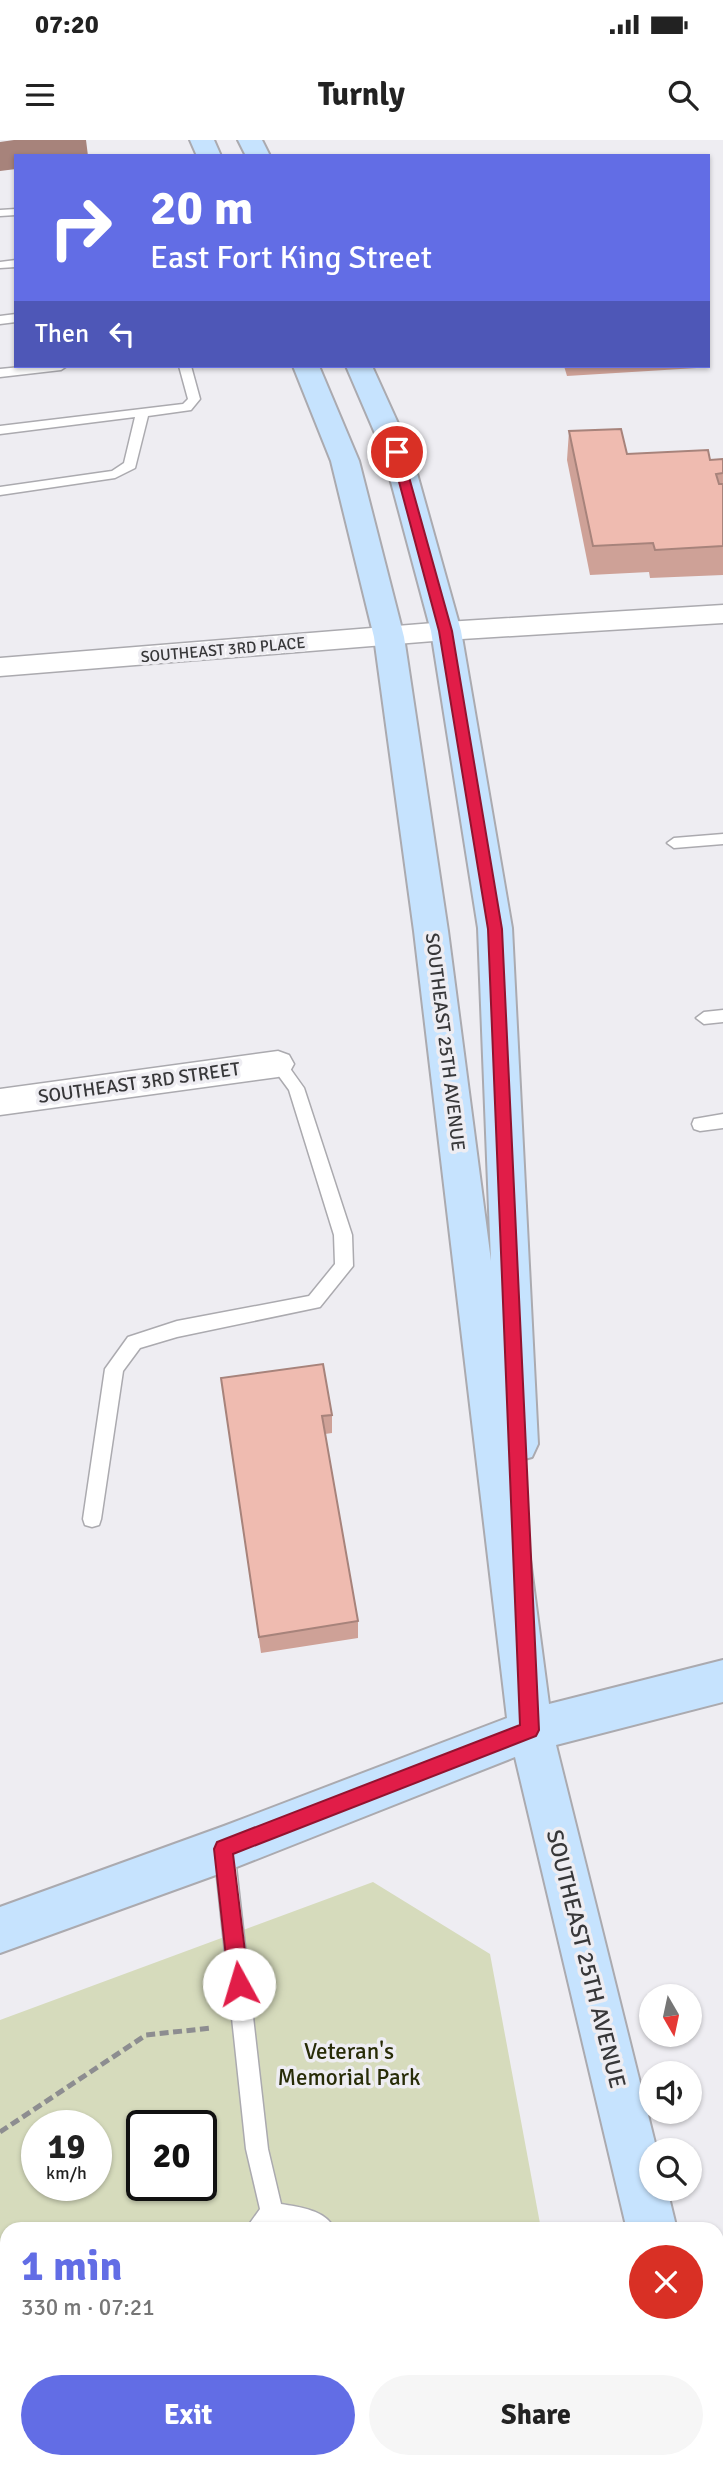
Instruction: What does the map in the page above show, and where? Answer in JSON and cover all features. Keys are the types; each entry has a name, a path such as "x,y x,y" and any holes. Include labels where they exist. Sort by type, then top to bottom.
{"main road":[{"name":"SOUTHEAST 25TH AVENUE","path":"307,368 345,461 389,637 431,931 530,1730 650,2222"},
{"name":"SOUTHEAST 25TH AVENUE","path":"360,368 397,452 446,631 495,929 530,1730"},
{"path":"0,1930 223,1849 530,1730 723,1681"}],"street":[{"name":"SOUTHEAST 3RD PLACE","path":"0,667 446,631 723,614"},
{"name":"SOUTHEAST 3RD STREET","path":"0,1102 278,1064"}],"lane":[{"path":"0,373 44,368"},
{"path":"0,429 187,407 194,399 186,368"},
{"path":"0,491 115,474 130,465 142,413"},
{"path":"674,843 723,839"},
{"path":"704,1018 723,1016"},
{"path":"92,1519 114,1369 134,1342 177,1329 314,1302 344,1266 343,1235 296,1088 278,1064"},
{"path":"700,1124 723,1121"},
{"path":"223,1849 264,2221 310,2222"}],"path":[{"path":"0,2132 146,2035 243,2024"}],"green space":[{"name":"Veteran's Memorial Park","path":"373,1882 490,1954 540,2222 0,2222 0,2020"}],"building":[{"path":"621,429 627,454 708,450 710,460 723,459 723,473 716,474 719,484 723,484 723,546 655,550 653,543 593,546 569,431"},
{"path":"323,1364 332,1415 322,1416 358,1621 259,1637 221,1378"}],"route":[{"path":"239,1984 223,1849 530,1730 495,929 446,631 397,452"}]}
